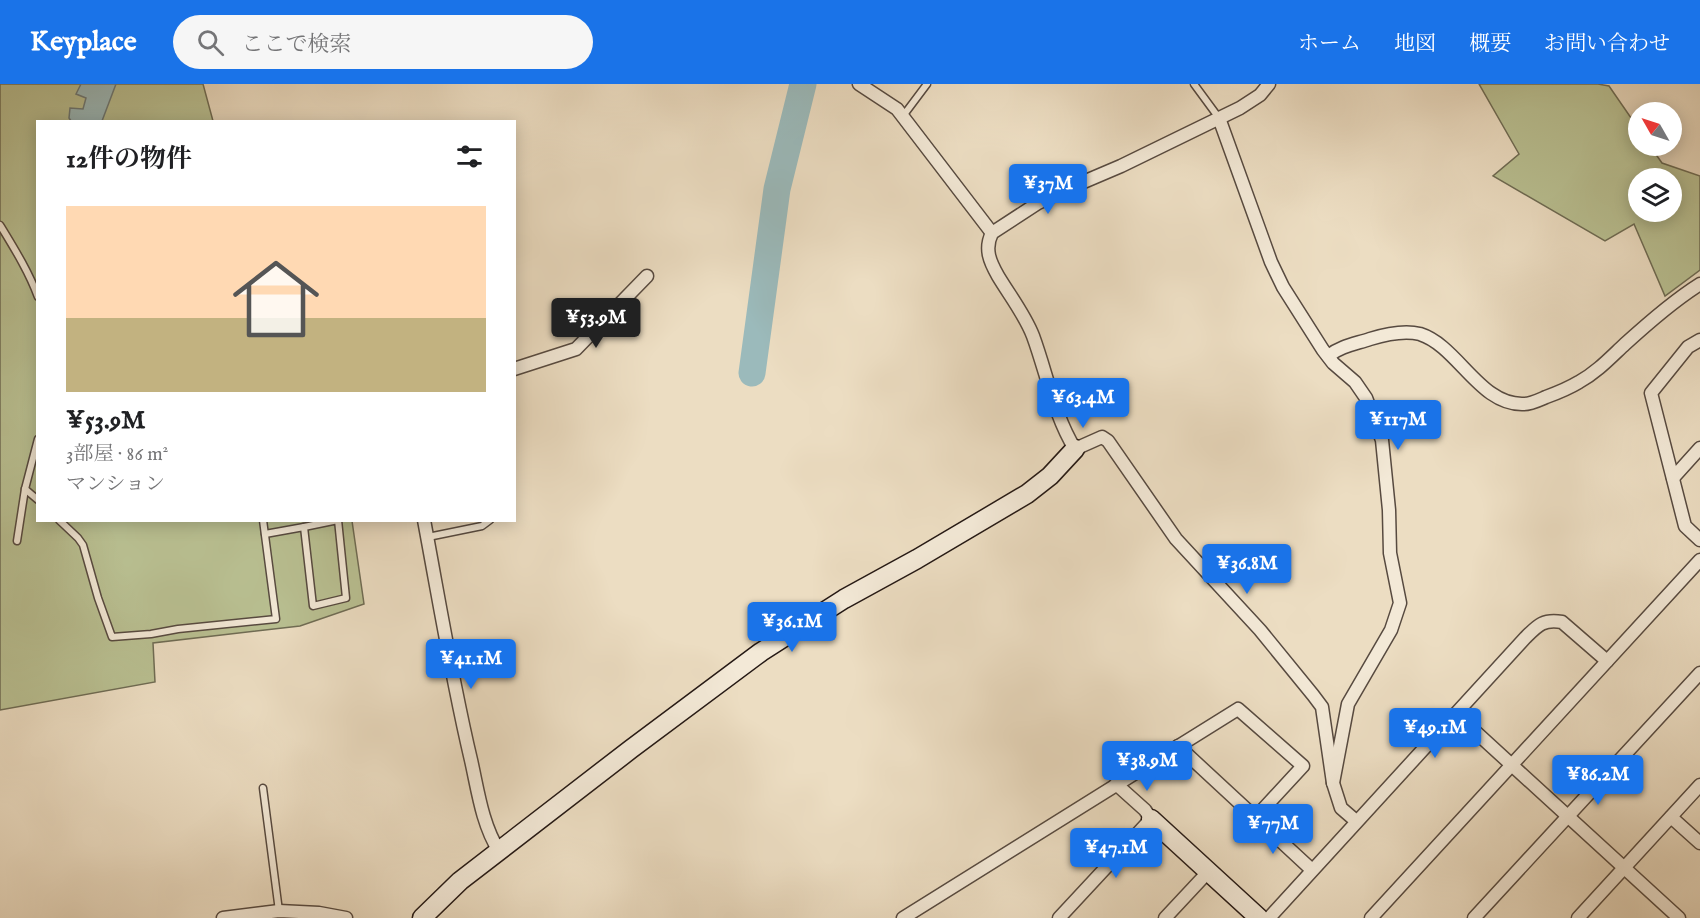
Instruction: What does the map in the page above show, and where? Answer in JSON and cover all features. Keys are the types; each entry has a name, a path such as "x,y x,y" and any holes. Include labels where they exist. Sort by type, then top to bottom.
{"street":[{"path":"859,84 897,108 992,233"},
{"path":"1075,449 1057,411 1032,334 989,257 988,240 992,233 1038,203 1121,166 1240,108 1260,95 1269,84"},
{"path":"1219,118 1271,262 1283,287 1328,356 1354,382 1366,398 1382,440 1389,510 1390,553 1400,603 1391,630 1348,704 1333,783"},
{"path":"516,368 576,349 647,276"},
{"path":"1328,356 1338,349 1384,335 1413,333 1423,335 1455,359 1475,380 1495,396 1508,403 1526,404 1571,386 1593,373 1676,301 1700,284"},
{"path":"1700,340 1688,347 1651,393 1685,526 1700,540"},
{"path":"422,918 460,881 761,652 844,598 917,559 1027,494 1050,476 1075,449 1102,437 1108,441 1176,538 1260,630 1322,707 1333,783 1341,808 1356,820"},
{"path":"1673,478 1700,448"},
{"path":"424,522 468,748 487,828 499,851"},
{"path":"1371,918 1700,560"},
{"path":"1269,918 1356,820 1542,622 1562,622 1607,661"},
{"path":"1474,918 1700,673"},
{"path":"903,918 1238,709 1303,766 1255,818"},
{"path":"1456,714 1679,918"},
{"path":"1178,746 1312,870"},
{"path":"1116,784 1259,918"},
{"path":"1578,918 1700,785"},
{"path":"1671,817 1700,843"},
{"path":"1059,918 1151,819"},
{"path":"1165,918 1208,872"},
{"path":"223,918 279,911 319,913 346,918"}],"lane":[{"path":"903,116 927,84"},
{"path":"1194,84 1219,118"},
{"path":"0,225 36,292"},
{"path":"17,541 25,489 36,447"},
{"path":"25,489 36,498"},
{"path":"62,522 83,546 112,637 276,619 263,522"},
{"path":"265,534 328,522"},
{"path":"304,527 313,606 346,598 338,522"},
{"path":"427,537 482,526 487,522"},
{"path":"263,788 279,911"}],"green space":[{"path":"0,84 203,84 213,120 36,120 36,522 352,522 364,604 300,626 153,643 155,682 0,710"},
{"path":"1479,84 1598,84 1609,86 1628,114 1628,156 1657,156 1662,163 1677,168 1628,168 1628,222 1682,222 1682,170 1700,176 1700,270 1665,296 1634,224 1605,241 1493,176 1519,154"}],"water":[{"path":"81,84 116,84 102,120 70,120 70,108 83,109 86,98 76,94"}],"waterway":[{"path":"752,373 777,189 803,84"}]}
